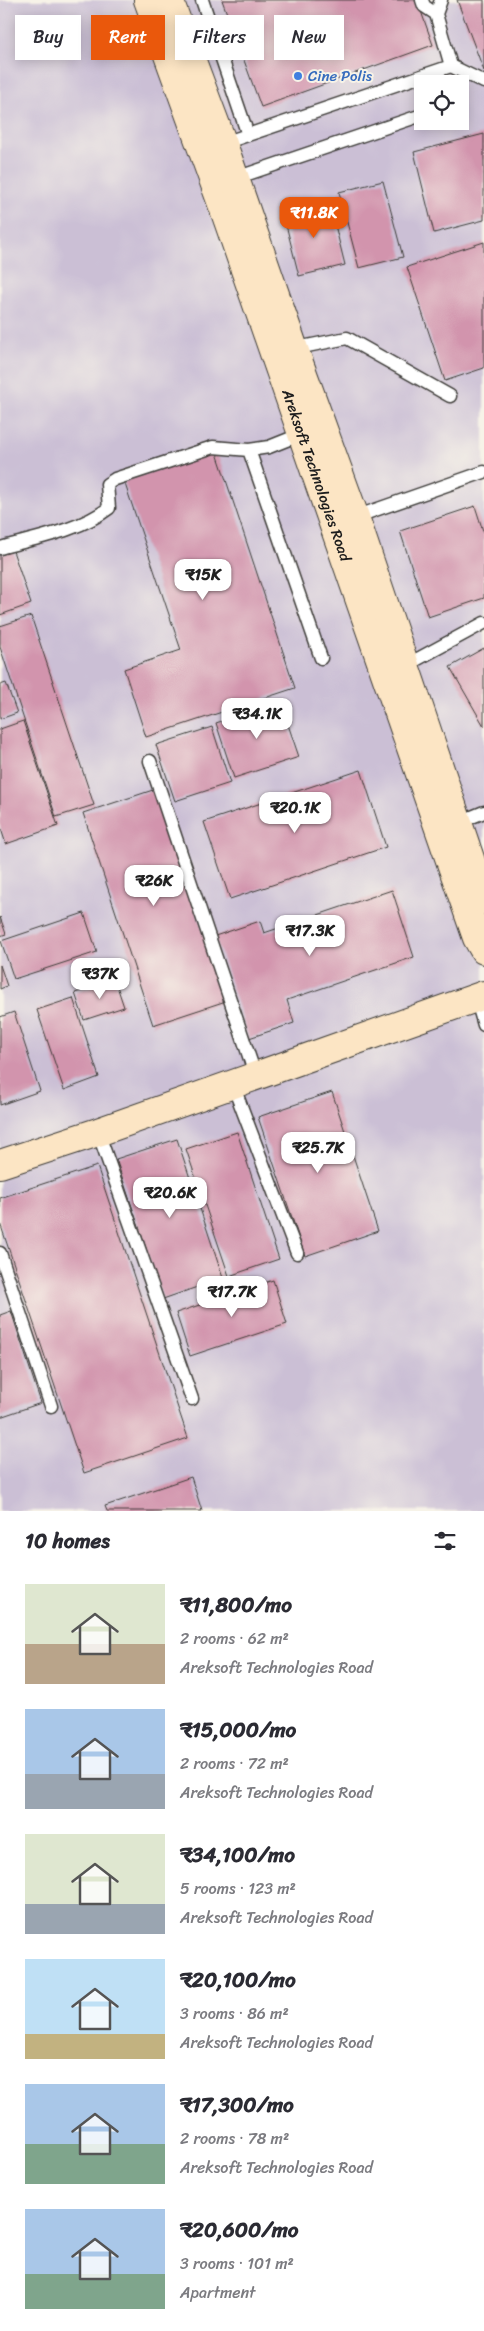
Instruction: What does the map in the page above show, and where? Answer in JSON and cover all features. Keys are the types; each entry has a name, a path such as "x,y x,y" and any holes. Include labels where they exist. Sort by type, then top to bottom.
{"street":[{"name":"Areksoft Technologies Road","path":"148,0 225,143"},
{"name":"Areksoft Technologies Road","path":"169,0 209,67 225,143 225,182 395,670 477,938 484,950"},
{"name":"Areksoft Technologies Road","path":"312,430 355,517 395,670 457,823 484,900"},
{"path":"0,1164 98,1132 480,996"}],"lane":[{"path":"202,0 209,67"},
{"path":"422,0 424,6 436,14"},
{"path":"441,0 436,14 451,66"},
{"path":"225,143 451,66 484,82"},
{"path":"225,182 414,117"},
{"path":"284,352 347,338 450,396"},
{"path":"0,548 51,534 97,517 109,508 107,484 115,479 213,447 250,450 269,447 312,430"},
{"path":"250,450 321,658"},
{"path":"355,517 484,472"},
{"path":"395,670 484,623"},
{"path":"150,762 297,1253"},
{"path":"457,823 484,812"},
{"path":"480,996 484,1025"},
{"path":"98,1132 192,1399"},
{"path":"0,1254 51,1406"}],"shaded area":[{"path":"0,0 484,0 484,1511 0,1511"}],"building":[{"name":"Cine Polis","path":"222,0 417,0 433,45 261,107 244,60 264,60 264,15 227,15"},
{"path":"457,0 484,0 484,71"},
{"path":"484,134 484,220 434,233 414,152"},
{"path":"383,181 403,257 359,268 339,192"},
{"path":"329,201 345,265 299,276 283,213"},
{"path":"484,242 484,368 445,381 407,267"},
{"path":"216,450 295,688 146,737 124,669 181,650 124,481"},
{"path":"475,506 484,534 484,598 428,617 400,531"},
{"path":"13,551 31,604 0,615 0,555"},
{"path":"31,616 94,805 56,817 0,647 0,626"},
{"path":"484,648 484,726 450,667"},
{"path":"6,683 17,713 0,719 0,685"},
{"path":"280,701 299,757 234,778 216,723"},
{"path":"23,721 58,826 6,844 0,826 0,729"},
{"path":"212,727 230,783 175,801 156,745"},
{"path":"361,770 386,847 230,899 204,822"},
{"path":"156,789 226,1001 153,1025 83,813"},
{"path":"392,890 414,957 287,1000 294,1023 249,1038 215,936 260,921 264,933"},
{"path":"84,913 97,952 14,979 1,941"},
{"path":"0,917 6,934 0,936"},
{"path":"0,965 7,986 0,989"},
{"path":"115,980 124,1007 84,1020 75,993"},
{"path":"73,998 99,1077 64,1090 37,1010"},
{"path":"14,1012 40,1091 0,1105 0,1017"},
{"path":"332,1092 378,1231 305,1256 258,1117"},
{"path":"237,1132 279,1259 229,1276 186,1149"},
{"path":"177,1139 223,1278 163,1299 116,1159"},
{"path":"97,1166 188,1438 84,1473 0,1223 0,1198"},
{"path":"273,1280 287,1324 190,1356 176,1313"},
{"path":"11,1311 41,1403 0,1417 0,1315"},
{"path":"191,1477 202,1511 107,1511 105,1506"}],"place":[{"name":"Cine Polis","path":"298,76"}]}
